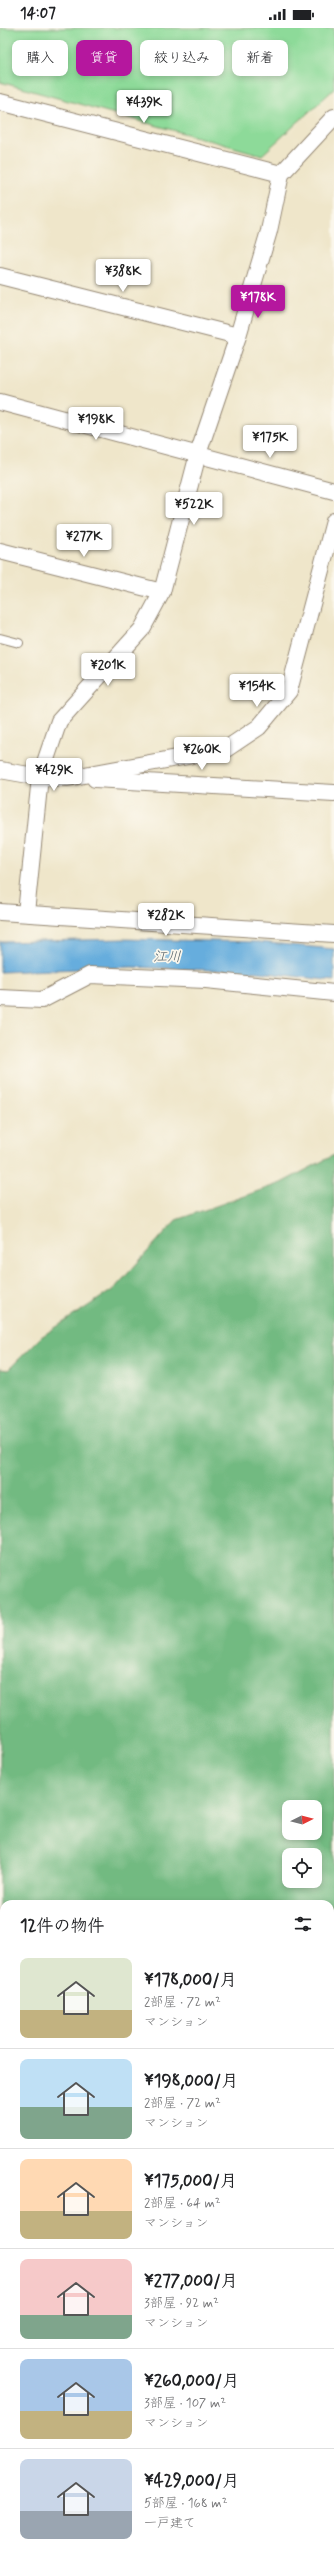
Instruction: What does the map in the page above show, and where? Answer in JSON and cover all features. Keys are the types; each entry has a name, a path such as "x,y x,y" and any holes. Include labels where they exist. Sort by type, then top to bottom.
{"street":[{"path":"0,102 281,174"},
{"path":"26,913 40,777 59,721 142,629 162,592 198,454 238,336 269,232 281,174 334,117"},
{"path":"0,276 238,336"},
{"path":"0,402 334,490"},
{"path":"68,778 226,749 259,727 288,692 334,521"},
{"path":"0,551 162,592"},
{"path":"0,770 40,777 334,793"},
{"path":"0,912 334,934"},
{"path":"0,998 42,1000 90,975 206,980 334,994"}],"lane":[{"path":"0,638 19,643"}],"green space":[{"path":"0,28 334,28 334,89 262,155 0,82"},
{"path":"334,1155 334,1900 0,1900 0,1369 8,1370 41,1337 114,1289 176,1220 281,1183"}],"water":[{"name":"江川","path":"122,939 258,942 334,949 334,981 259,972 132,967 0,972 0,942"}]}
